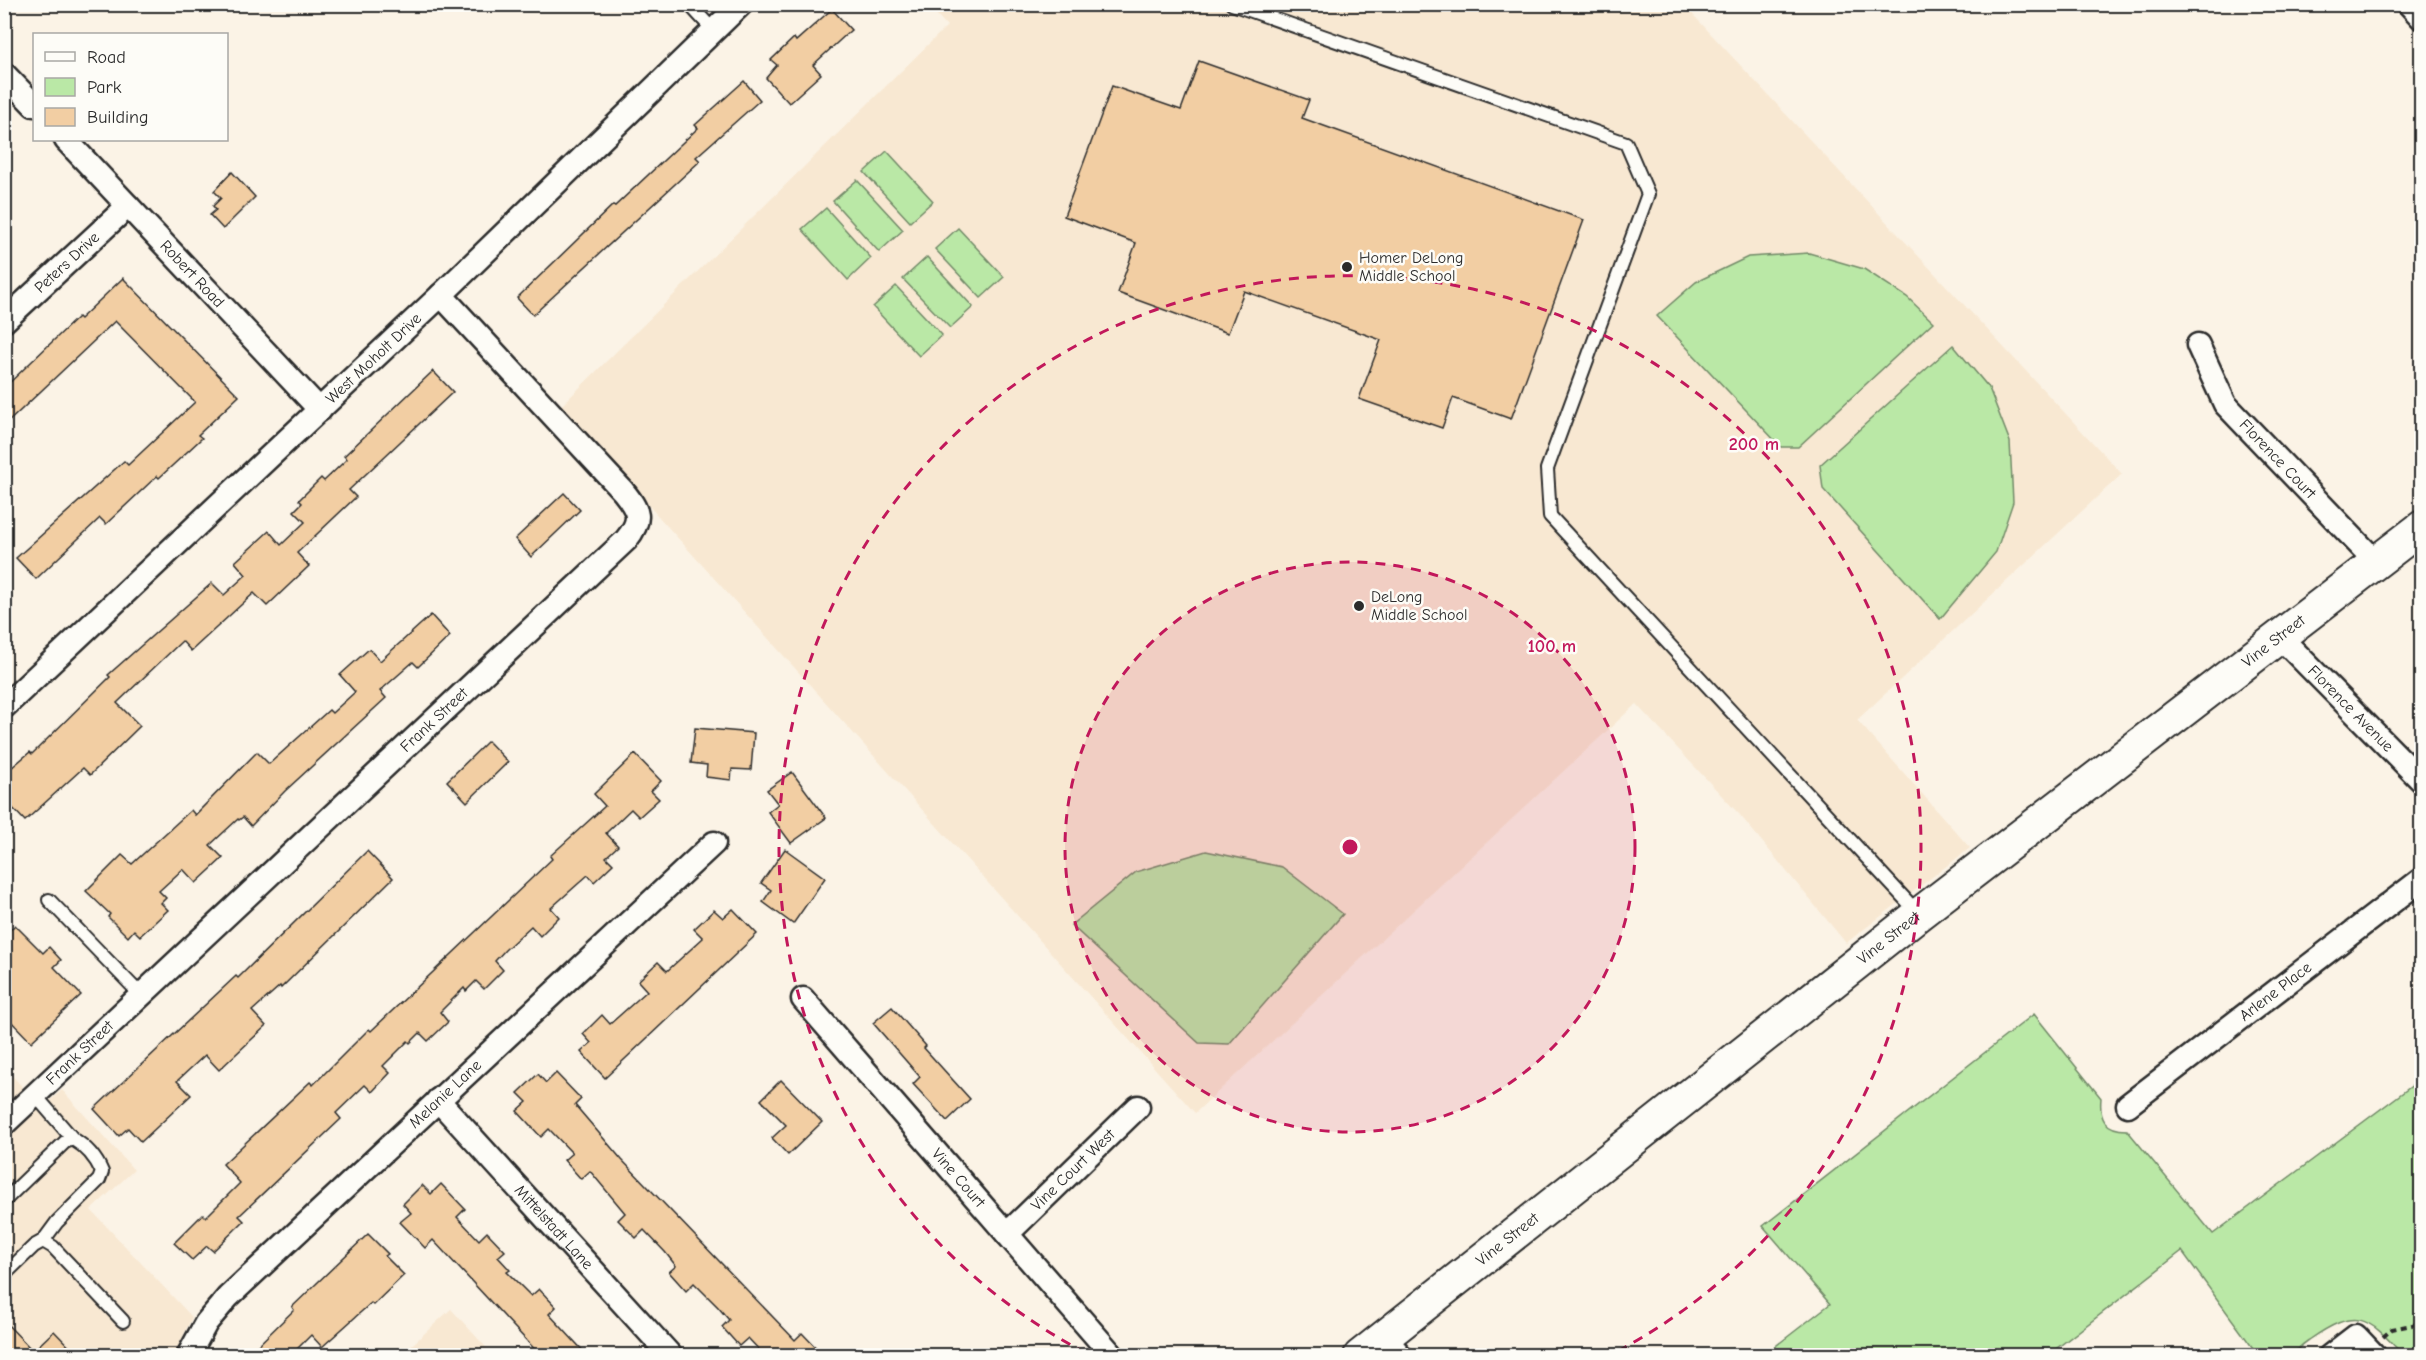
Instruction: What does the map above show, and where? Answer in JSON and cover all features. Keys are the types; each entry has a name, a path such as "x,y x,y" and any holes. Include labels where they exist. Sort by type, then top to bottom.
{"street":[{"name":"West Moholt Drive","path":"4,707 441,295 741,4"},
{"path":"2409,4 2421,18"},
{"path":"4,74 33,104"},
{"name":"Robert Road","path":"67,141 320,410"},
{"name":"Peters Drive","path":"4,321 129,206"},
{"name":"Frank Street","path":"4,1124 608,556 635,528 638,517 634,505 623,490 441,295"},
{"name":"Florence Court","path":"2198,345 2225,404 2376,562"},
{"name":"Vine Street","path":"1359,1356 1392,1346 1919,914 2421,527"},
{"name":"Florence Avenue","path":"2279,636 2421,781"},
{"name":"Melanie Lane","path":"188,1356 206,1323 228,1297 714,843"},
{"name":"Arlene Place","path":"2128,1105 2421,879"},
{"name":"Vine Court","path":"803,999 1113,1356"},
{"name":"Mittelstadt Lane","path":"438,1100 671,1356"},
{"name":"Vine Court West","path":"1007,1234 1138,1107"},
{"path":"2330,1356 2367,1347"}],"lane":[{"path":"689,4 714,31"},
{"path":"1232,4 1626,143 1648,194 1547,469 1550,516 1919,914"},
{"path":"49,900 141,995"},
{"path":"4,1275 34,1246 43,1241 57,1222 99,1180 102,1172 98,1163 80,1143 73,1139 35,1095"},
{"path":"4,1201 65,1142 73,1139"},
{"path":"43,1241 53,1246 123,1321"}],"path":[{"path":"2367,1347 2392,1329 2421,1323"}],"shaded area":[{"name":"DeLong Middle School","path":"1683,4 2122,474 1857,720 1970,848 1846,943 1739,814 1636,704 1195,1113 560,407 947,26 928,5"},
{"path":"4,1067 42,1108 62,1090 134,1170 91,1210 192,1317 174,1355 5,1355"},
{"path":"451,1309 493,1355 401,1355"}],"green space":[{"path":"887,151 933,201 910,222 864,172"},
{"path":"857,180 903,230 879,252 833,201"},
{"path":"826,208 871,258 848,280 802,229"},
{"path":"958,228 1004,277 981,298 935,249"},
{"path":"1809,253 1864,269 1907,297 1933,322 1798,447 1781,447 1657,316 1696,282 1748,257"},
{"path":"927,257 973,307 950,328 903,279"},
{"path":"896,286 942,335 919,356 873,307"},
{"path":"1953,345 1989,388 2010,442 2013,502 1996,552 1940,619 1823,489 1820,465"},
{"path":"1206,851 1282,867 1343,914 1229,1044 1199,1043 1071,925 1136,872"},
{"path":"2034,1014 2101,1098 2101,1112 2105,1122 2113,1128 2127,1130 2213,1234 2421,1079 2421,1355 2403,1355 2370,1324 2360,1320 2350,1320 2325,1330 2289,1355 2258,1355 2182,1251 2048,1355 1764,1355 1830,1304 1763,1226"}],"building":[{"path":"832,9 851,30 813,65 821,74 789,103 766,78 777,65 771,60 794,38 796,41"},
{"name":"Homer DeLong Middle School","path":"1199,61 1309,100 1302,118 1584,220 1511,419 1453,398 1442,428 1359,399 1381,340 1244,291 1228,333 1118,293 1136,243 1064,216 1112,86 1181,110"},
{"path":"744,81 760,100 696,157 700,161 533,315 517,298 613,205 615,206 698,128 695,125"},
{"path":"232,172 255,197 223,229 210,215 216,210 213,206 221,198 214,191"},
{"path":"123,278 239,396 198,435 202,438 159,478 157,476 106,524 100,518 36,579 16,558 124,461 128,465 195,402 115,321 4,426 4,388 78,317 80,319"},
{"path":"433,371 453,392 349,490 356,497 297,553 309,566 267,606 254,593 191,651 182,641 117,703 140,726 90,775 83,768 25,821 4,799 4,774 30,752 32,754 110,677 108,675 212,583 224,595 246,575 235,562 269,531 281,545 305,522 294,511 302,503 299,500 321,478 324,481 347,459 344,456"},
{"path":"564,493 580,510 531,557 515,539"},
{"path":"431,615 450,636 418,667 413,662 380,691 386,698 285,791 251,826 243,817 238,819 210,845 223,858 196,883 183,869 159,891 166,898 161,903 168,910 140,936 134,930 128,937 108,917 110,914 86,891 122,855 132,864 191,810 195,815 257,752 269,764 329,710 332,713 355,692 340,675 369,649 380,661"},
{"path":"695,728 754,733 751,770 732,769 731,780 706,777 707,765 691,763"},
{"path":"488,741 508,762 467,802 447,781"},
{"path":"635,754 661,781 651,791 659,799 639,817 631,809 606,833 618,846 606,857 613,864 594,882 588,875 551,908 559,917 540,936 531,926 505,950 495,961 503,970 484,989 476,981 466,991 464,988 440,1012 448,1022 428,1041 420,1033 410,1043 408,1041 383,1066 390,1073 372,1092 365,1085 336,1113 341,1119 239,1216 244,1221 213,1251 207,1246 192,1260 174,1243 203,1214 206,1217 240,1183 223,1164 310,1082 313,1085 369,1029 371,1031 552,859 550,856 605,806 594,794"},
{"path":"792,772 826,818 791,843 768,812 778,804 767,790"},
{"path":"785,849 825,878 793,924 763,902 771,890 761,883"},
{"path":"367,851 393,878 281,988 280,986 252,1011 266,1026 219,1070 205,1055 177,1081 191,1095 141,1142 128,1128 119,1136 94,1109 236,976 238,978"},
{"path":"733,909 757,934 605,1078 581,1052 591,1043 583,1034 602,1015 610,1024 647,991 638,981 658,962 667,971 703,938 694,929 714,910 723,918"},
{"path":"15,925 43,953 49,947 61,960 54,967 81,995 31,1042 4,1014 4,936"},
{"path":"892,1007 926,1046 924,1048 970,1099 947,1121 913,1084 920,1077 873,1023"},
{"path":"556,1073 581,1099 575,1105 622,1160 795,1340 802,1333 824,1356 765,1356 748,1338 739,1346 722,1327 729,1320 718,1307 694,1283 686,1291 669,1272 676,1266 644,1230 636,1238 618,1220 625,1213 590,1171 581,1179 564,1160 572,1153 549,1129 541,1137 517,1111 527,1102 518,1093 538,1074 546,1083"},
{"path":"781,1080 822,1122 788,1155 772,1138 786,1125 761,1100"},
{"path":"441,1184 465,1209 457,1217 479,1240 487,1232 505,1251 498,1257 510,1270 507,1272 531,1296 539,1289 556,1307 549,1314 588,1356 541,1356 433,1240 425,1248 400,1222 411,1213 403,1204 422,1185 431,1194"},
{"path":"368,1234 388,1254 385,1256 404,1275 373,1305 371,1303 322,1347 311,1335 290,1356 247,1356 294,1310 292,1307"},
{"path":"4,1321 33,1351 54,1331 78,1356 15,1356 4,1345"}],"place":[{"name":"Homer DeLong Middle School","path":"1347,267"},
{"name":"DeLong Middle School","path":"1359,606"}]}
